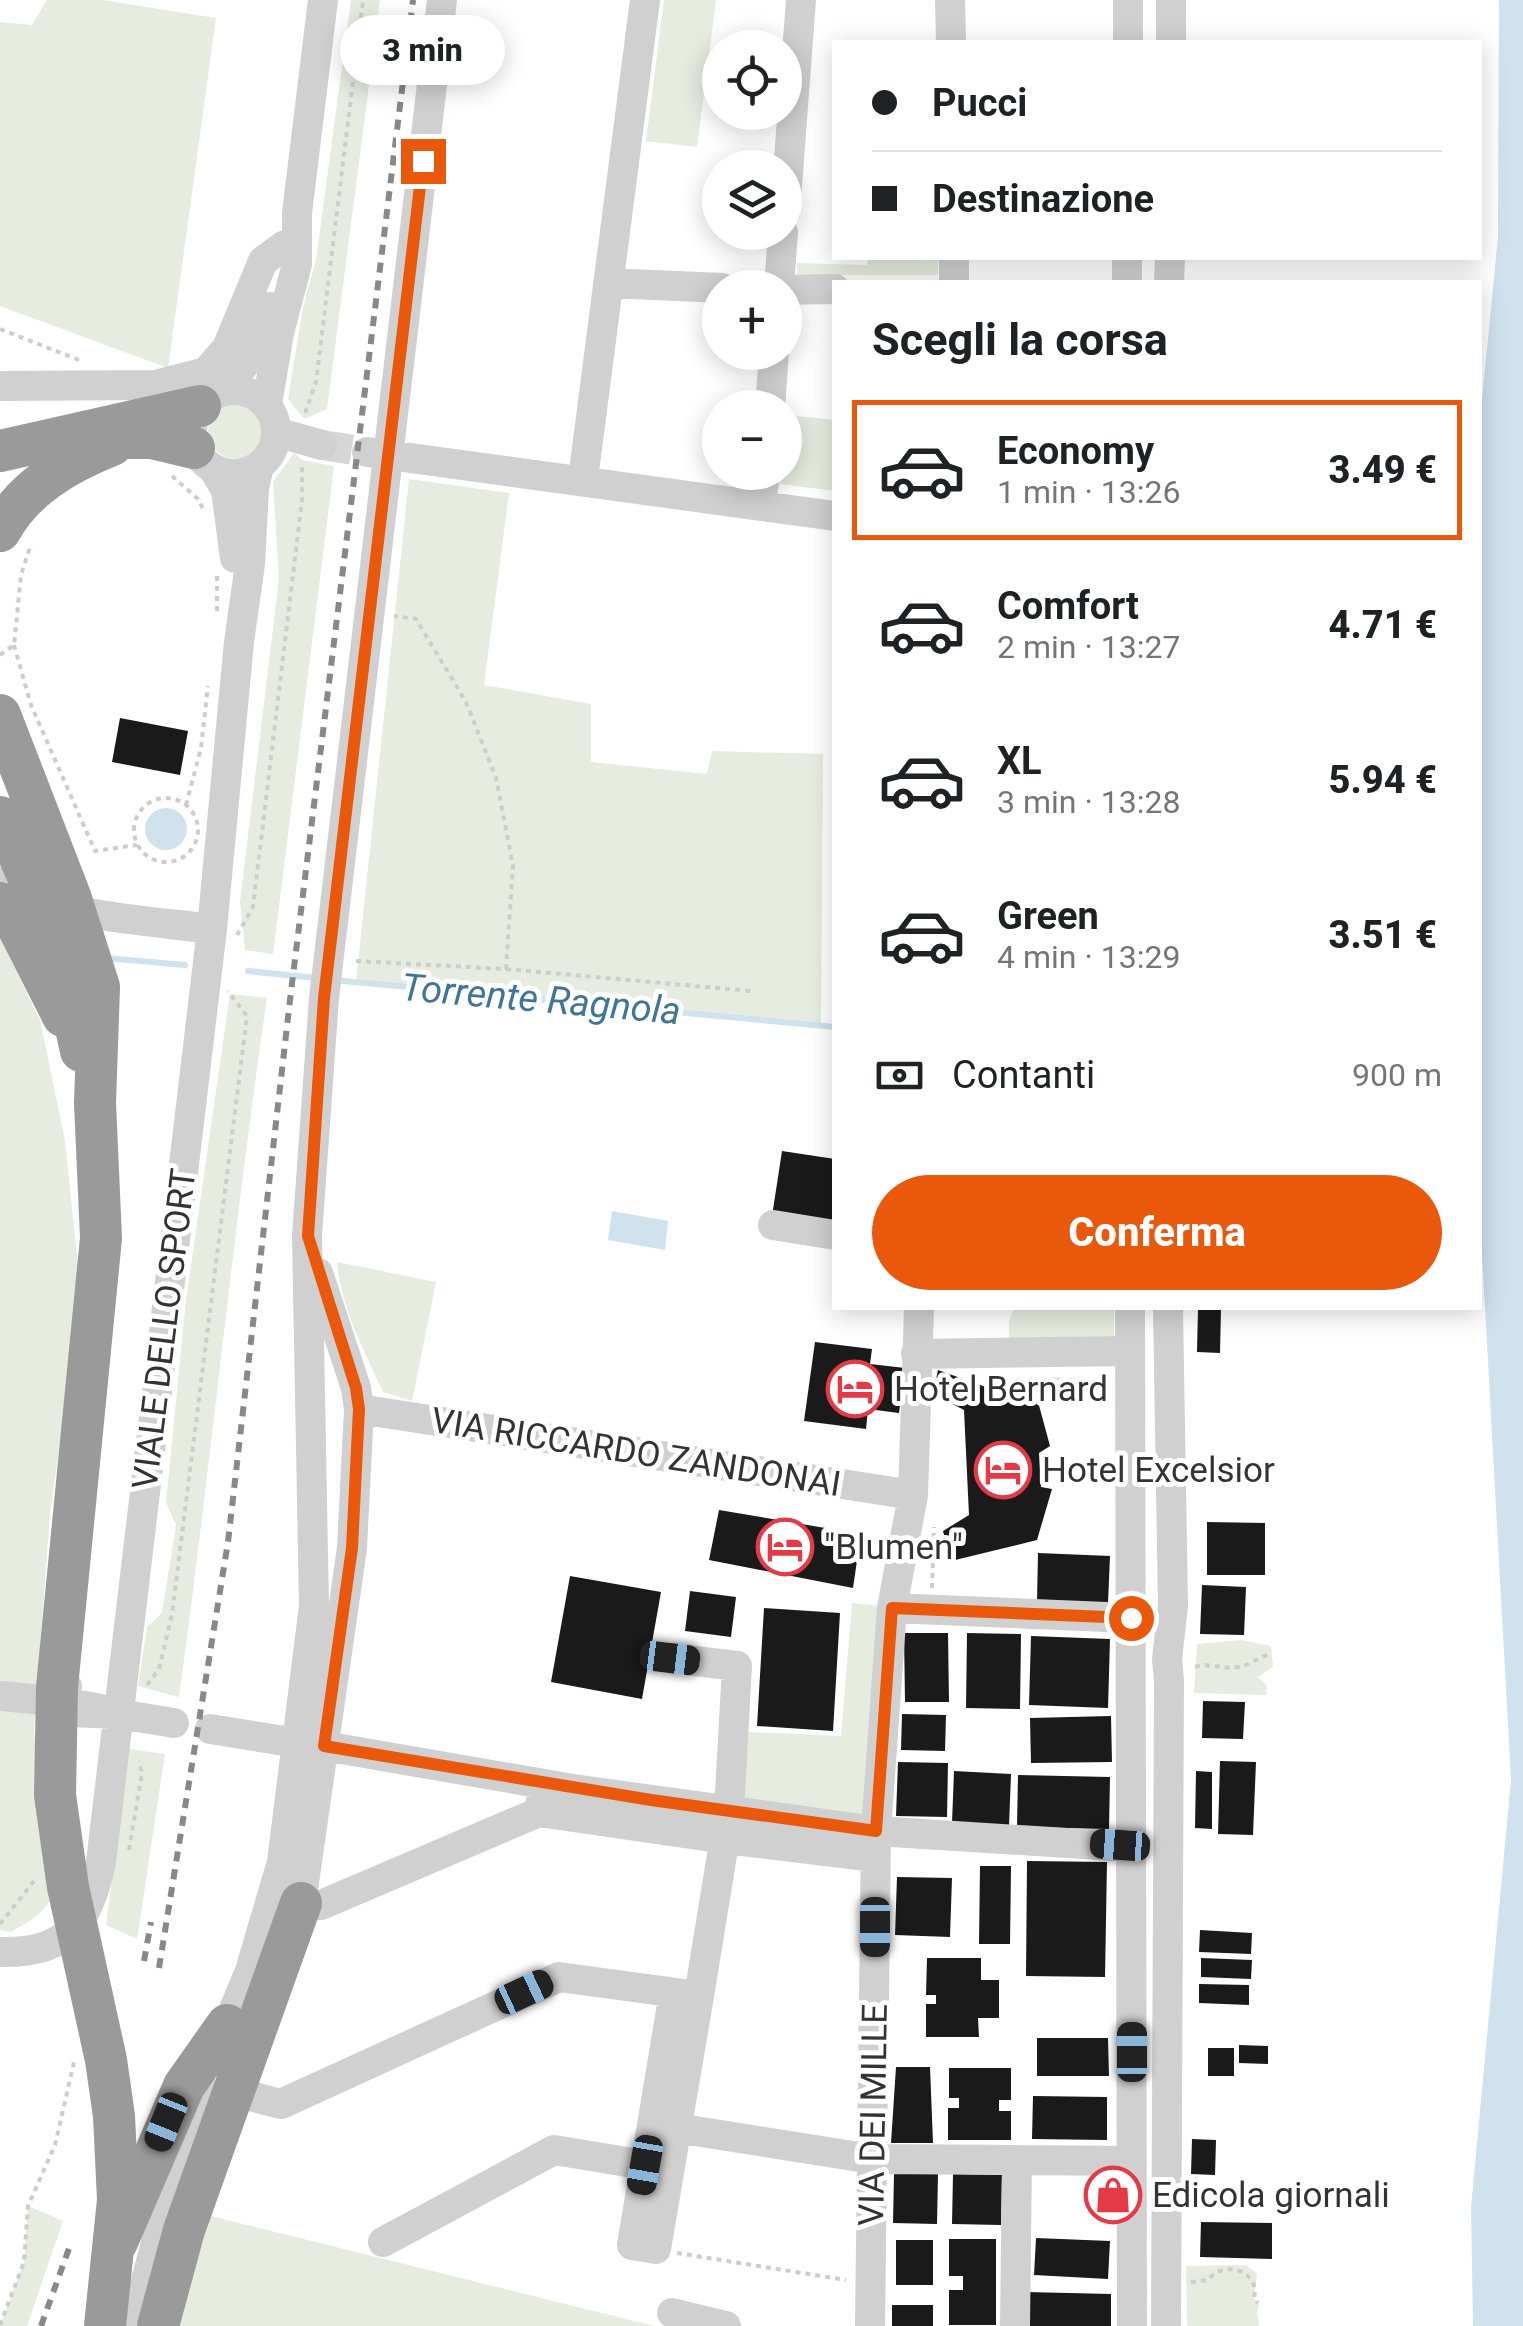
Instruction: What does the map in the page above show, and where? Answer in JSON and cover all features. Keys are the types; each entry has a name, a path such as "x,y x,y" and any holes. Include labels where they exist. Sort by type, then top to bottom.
{"highway":[{"path":"16,536 21,501 50,476 82,457 213,398"},
{"path":"0,422 151,427 193,464"},
{"path":"0,451 62,438 151,427"},
{"path":"0,714 70,896 98,987 95,1103 100,1238 58,1667 55,1795 68,1887 106,2060 114,2116 118,2200 105,2326"},
{"path":"0,818 42,906 60,955 95,1103"},
{"path":"0,903 17,925 81,1052"},
{"path":"158,2326 184,2230 301,1904"},
{"path":"86,2326 139,2187 184,2086 227,2025"}],"street":[{"path":"297,213 263,328 247,361 191,429 193,464 236,475 259,466 292,430 279,332 297,264 297,213 323,0"},
{"path":"301,1904 314,1606 308,1236 324,998 342,964 378,453 442,0"},
{"path":"583,480 645,0"},
{"path":"790,150 801,0"},
{"path":"950,0 950,40"},
{"path":"1128,0 1128,40"},
{"path":"1171,40 1172,0"},
{"path":"0,386 155,385 206,372 227,348 262,261 285,246"},
{"path":"608,284 702,287"},
{"path":"802,288 832,289"},
{"path":"213,398 253,394 292,430"},
{"path":"378,453 832,516"},
{"name":"VIALE DELLO SPORT","path":"0,1952 38,1949 64,1939 84,1919 101,1862 128,1715 224,933 232,521 226,490 193,464"},
{"name":"VIALE DELLO SPORT","path":"227,634 250,564 259,466"},
{"path":"761,506 763,490"},
{"path":"0,882 16,894 95,914 224,933"},
{"path":"773,1226 832,1235"},
{"path":"252,1964 282,1862 352,1548 359,1409 356,1388 308,1236"},
{"name":"VIA DEI MILLE","path":"870,2326 876,1844 892,1608 913,1496 919,1310"},
{"path":"1130,1310 1132,2326"},
{"path":"1166,2326 1167,1659 1172,1606 1168,1310"},
{"path":"916,1354 1130,1351"},
{"path":"104,1395 64,1702 69,1712 128,1715 174,1723"},
{"name":"VIA RICCARDO ZANDONAI","path":"359,1409 913,1496"},
{"path":"312,1541 321,1521 338,1516 347,1524 352,1548"},
{"path":"892,1608 1131,1618"},
{"path":"670,1658 736,1666 727,1826 686,1995 645,2165 632,2245 656,2250 676,2128 686,1995"},
{"path":"0,1696 64,1702"},
{"path":"210,1728 310,1745 541,1798 727,1826 876,1844 1131,1846"},
{"path":"134,2326 171,2186 227,2025 272,1919 287,1905 321,1905 541,1798"},
{"path":"282,1862 287,1891 301,1904"},
{"path":"246,2095 281,2104 559,1976 686,1995"},
{"path":"676,2128 872,2159 1132,2161"},
{"path":"383,2242 554,2150 645,2165"},
{"path":"1015,2326 1017,2160"},
{"path":"672,2313 726,2326"}],"path":[{"path":"224,933 253,906 302,500 292,430 316,382 363,0"},
{"path":"0,329 85,362"},
{"path":"193,464 198,499 208,517"},
{"path":"16,536 21,575 14,644 31,705 95,851 137,844"},
{"path":"215,568 227,634"},
{"path":"369,612 416,620 466,702 496,778 513,866 506,969"},
{"path":"0,656 14,644"},
{"path":"186,805 201,748 209,679"},
{"path":"166,798 194,812 199,833 190,852 172,862 162,862 152,859 137,844 135,823 146,805 166,798"},
{"path":"342,964 506,969 751,991"},
{"path":"127,1856 142,1773 128,1715 159,1669 172,1614 247,1016 225,987"},
{"path":"1195,1667 1209,1663 1243,1667 1272,1654"},
{"path":"0,1924 34,1883 33,1870"},
{"path":"0,2325 24,2262 28,2206 56,2145 76,2055"},
{"path":"656,2250 870,2284"},
{"path":"1186,2282 1208,2280 1214,2272 1237,2270 1252,2279 1258,2303"}],"shaded area":[{"path":"47,0 102,0 216,18 168,368 0,306 0,22 32,25"},
{"path":"351,0 380,0 327,409 304,419 288,399 303,307 316,260"},
{"path":"664,0 716,0 712,30 702,30 702,108 697,147 646,141"},
{"path":"868,260 938,260 938,275 802,275 797,263 867,265"},
{"path":"236,403 256,411 264,431 256,451 236,459 216,451 208,431 216,411"},
{"path":"802,416 832,420 832,491 802,487"},
{"path":"294,453 302,460 334,466 273,954 245,950 240,902 279,579 273,482"},
{"path":"409,479 509,493 484,685 591,704 591,762 707,774 712,751 823,754 821,1026 356,982"},
{"path":"0,937 40,1020 65,1141 81,1294 50,1514 34,1731 54,1889 47,1906 11,1932 0,1930"},
{"path":"230,994 267,998 179,1697 138,1686 147,1627 162,1613 176,1525 166,1503 186,1300"},
{"path":"337,1262 436,1282 412,1401 383,1392 348,1312"},
{"path":"1013,1310 1114,1310 1114,1343 1009,1341"},
{"path":"852,1603 879,1606 869,1817 744,1802 748,1732 841,1736"},
{"path":"1240,1640 1271,1646 1273,1667 1258,1677 1267,1686 1266,1695 1194,1693 1197,1644"},
{"path":"129,1749 165,1754 137,1939 106,1925"},
{"path":"28,2206 63,2221 27,2326 0,2326 24,2262"},
{"path":"199,2213 654,2326 175,2326"},
{"path":"1246,2265 1257,2274 1254,2298 1259,2305 1259,2326 1187,2326 1186,2266"}],"water":[{"path":"1499,0 1523,0 1523,2326 1473,2326 1471,2207 1511,1780 1482,1252 1482,400 1498,237"},
{"path":"166,808 181,814 187,829 181,844 166,850 151,844 145,829 151,814"},
{"path":"612,1211 668,1221 665,1250 608,1240"},
{"path":"1049,1377 1101,1379 1102,1403 1048,1401"}],"building":[{"path":"120,718 188,731 180,775 112,762"},
{"path":"782,1151 832,1159 832,1225 772,1216"},
{"path":"1198,1310 1221,1310 1220,1353 1197,1352"},
{"name":"Hotel Bernard","path":"815,1342 872,1349 870,1364 905,1368 899,1413 868,1409 866,1429 804,1421"},
{"name":"Hotel Excelsior","path":"938,1370 1025,1401 1037,1398 1050,1446 1039,1453 1041,1487 1052,1489 1037,1540 951,1561 943,1531 969,1515 964,1410 933,1394"},
{"name":"\"Blumen\"","path":"719,1510 861,1534 853,1588 709,1560"},
{"path":"1207,1522 1265,1523 1265,1575 1207,1575"},
{"path":"1038,1553 1110,1556 1108,1603 1037,1601"},
{"path":"570,1576 661,1592 642,1699 551,1682"},
{"path":"1202,1585 1246,1587 1244,1635 1200,1634"},
{"path":"690,1591 736,1597 731,1637 685,1631"},
{"path":"764,1608 840,1613 833,1731 757,1726"},
{"path":"904,1633 948,1633 949,1702 905,1702"},
{"path":"967,1633 1021,1634 1020,1709 966,1708"},
{"path":"1031,1636 1110,1639 1108,1708 1029,1705"},
{"path":"1203,1701 1245,1702 1243,1739 1202,1738"},
{"path":"902,1714 946,1715 945,1751 901,1750"},
{"path":"1111,1716 1112,1762 1031,1763 1030,1718"},
{"path":"1220,1761 1256,1762 1253,1835 1218,1834"},
{"path":"898,1762 948,1763 947,1817 896,1816"},
{"path":"954,1771 1011,1774 1009,1826 952,1823"},
{"path":"1196,1771 1212,1772 1212,1829 1195,1828"},
{"path":"1018,1775 1110,1777 1109,1829 1017,1827"},
{"path":"1027,1861 1107,1862 1105,1977 1026,1976"},
{"path":"980,1866 1011,1866 1010,1944 979,1944"},
{"path":"897,1877 952,1878 950,1937 895,1935"},
{"path":"1200,1930 1252,1933 1251,1954 1199,1952"},
{"path":"927,1958 981,1958 981,1980 999,1980 999,2018 978,2018 979,2037 926,2037 926,2004 936,2004 936,1995 926,1995"},
{"path":"1201,1958 1252,1960 1251,1979 1201,1977"},
{"path":"1199,1984 1249,1985 1249,2005 1199,2003"},
{"path":"1037,2038 1108,2038 1109,2076 1037,2076"},
{"path":"1239,2045 1268,2046 1268,2064 1239,2063"},
{"path":"1208,2048 1234,2048 1234,2076 1208,2076"},
{"path":"896,2067 930,2067 933,2143 891,2143"},
{"path":"949,2068 1011,2068 1011,2100 999,2100 999,2111 1011,2111 1011,2140 948,2140 948,2108 959,2108 959,2098 949,2098"},
{"path":"1033,2096 1107,2097 1107,2140 1032,2139"},
{"path":"1192,2139 1216,2140 1215,2175 1191,2174"},
{"path":"894,2174 938,2174 937,2224 893,2223"},
{"path":"953,2174 1002,2175 1001,2225 952,2224"},
{"path":"1201,2222 1272,2223 1272,2259 1200,2257"},
{"path":"1036,2238 1110,2241 1108,2279 1034,2275"},
{"path":"949,2239 996,2239 996,2325 949,2325 949,2290 963,2290 963,2276 949,2276"},
{"path":"896,2240 933,2240 933,2285 896,2285"},
{"path":"1026,2292 1111,2294 1111,2326 1025,2326"},
{"path":"892,2305 933,2305 933,2326 892,2326"}],"waterway":[{"name":"Torrente Ragnola","path":"106,958 185,965"},
{"name":"Torrente Ragnola","path":"248,971 316,978"},
{"name":"Torrente Ragnola","path":"333,980 832,1027"}],"tunnel":[{"path":"322,445 367,452"}],"railway":[{"path":"159,1968 228,1542 290,1000 413,0"},
{"path":"144,1961 151,1922"},
{"path":"41,2326 71,2243"}],"place":[{"name":"Hotel Bernard","path":"855,1389"},
{"name":"Hotel Excelsior","path":"1003,1470"},
{"name":"\"Blumen\"","path":"785,1547"},
{"name":"Edicola giornali","path":"1113,2195"}],"route":[{"path":"423,161 324,998 308,1236 356,1388 359,1409 352,1548 324,1746 573,1788 876,1831 892,1608 1131,1618"}]}
